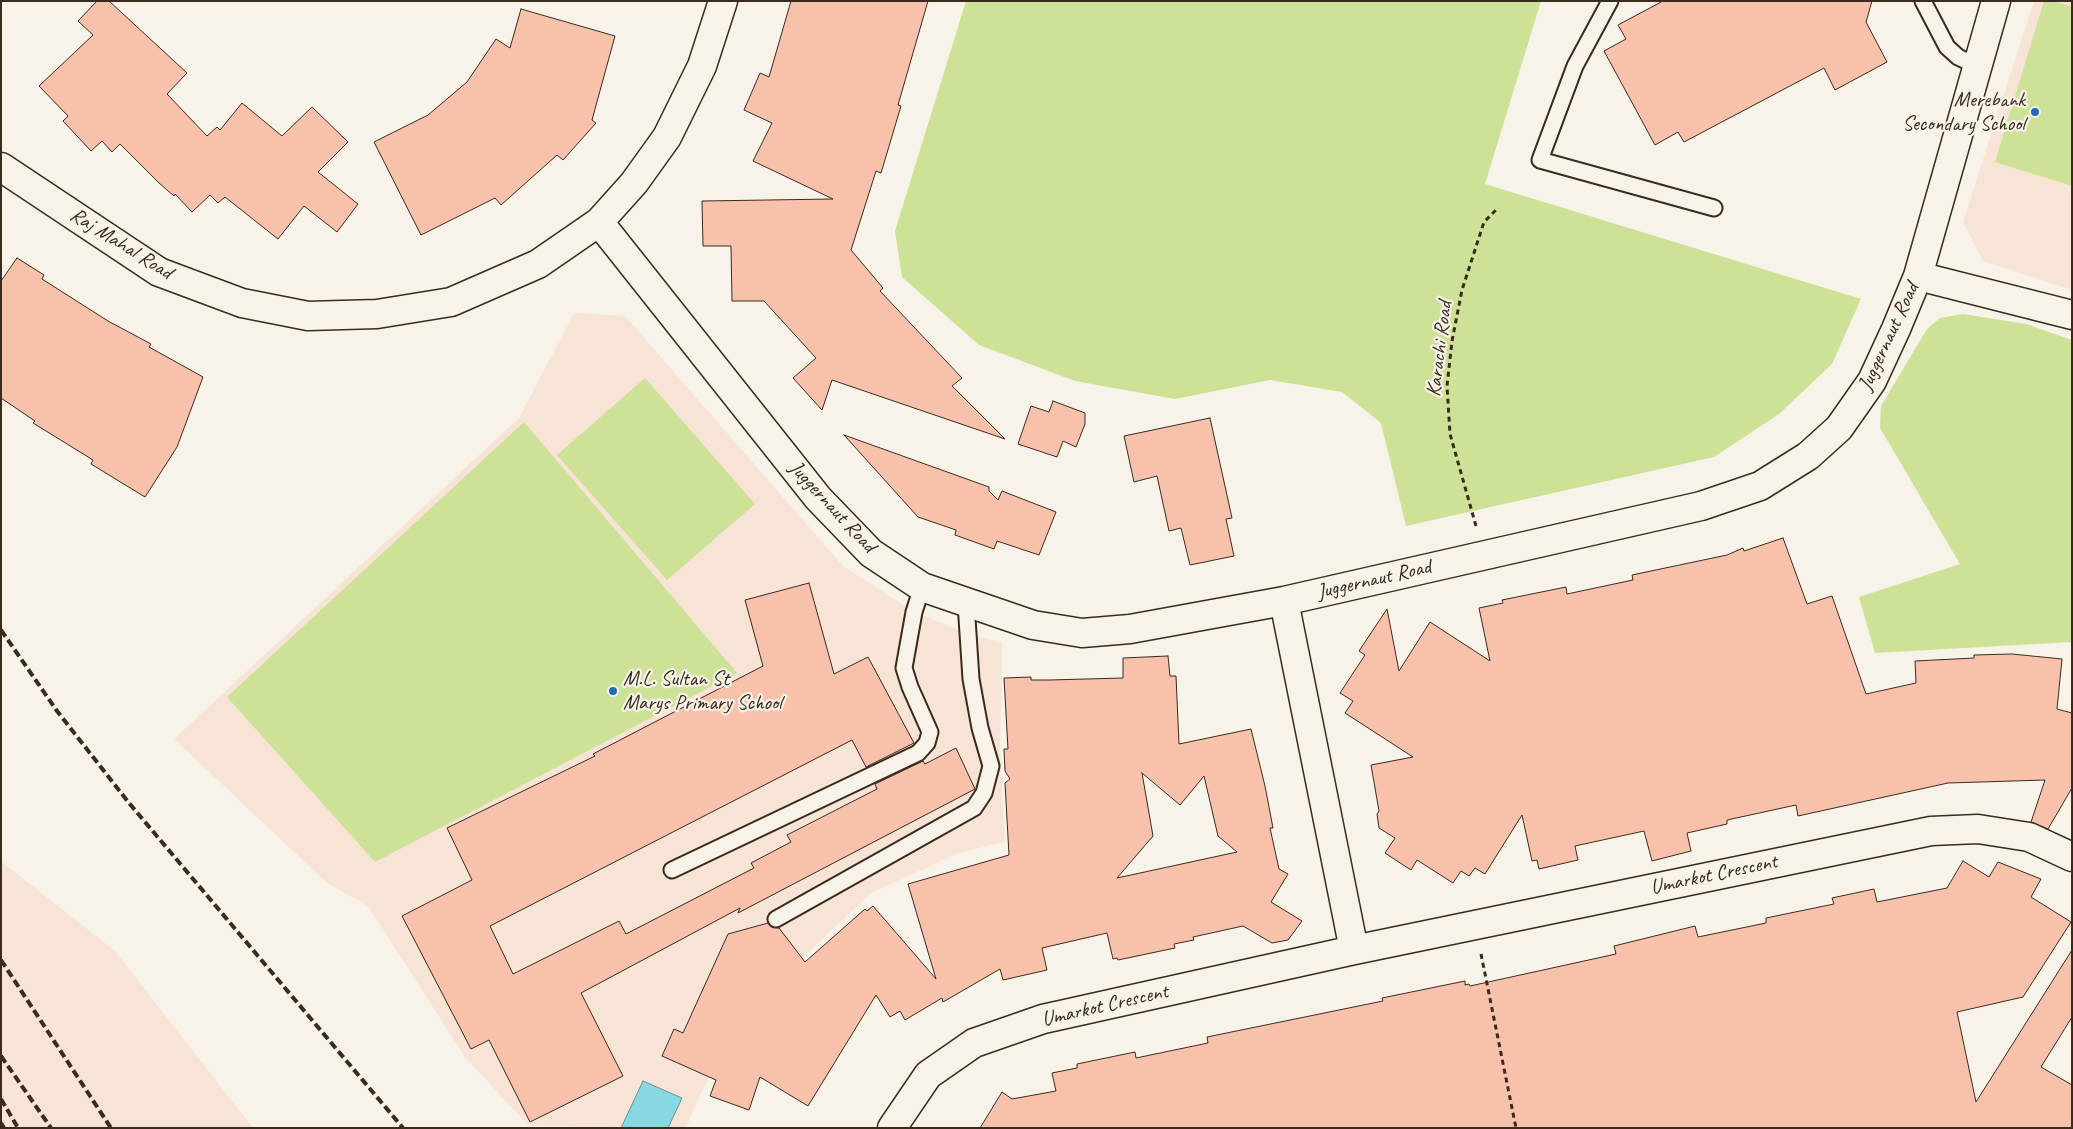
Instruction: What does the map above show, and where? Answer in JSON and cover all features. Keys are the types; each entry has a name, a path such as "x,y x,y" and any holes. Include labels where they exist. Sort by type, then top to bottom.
{"street":[{"name":"Raj Mahal Road","path":"1,167 159,272 242,302 308,316 377,314 451,302 538,264 599,222 634,183 667,137 702,66 723,1"},
{"name":"Juggernaut Road","path":"599,222 818,498 871,553 922,586 1033,625 1082,633 1130,629 1284,601 1701,506 1760,486 1808,456 1839,428 1872,381 1918,276 1996,1"},
{"path":"1918,276 2072,315"},
{"path":"1284,601 1354,950"},
{"name":"Umarkot Crescent","path":"892,1128 928,1075 974,1043 1043,1019 1354,950 1931,830 1978,829 2029,837 2072,857"}],"lane":[{"path":"1610,1 1574,66 1540,160 1714,208"},
{"path":"1923,1 1947,46 1958,57 1978,66"},
{"path":"672,870 918,754 926,743 930,732 910,687 904,668 914,612 922,586"},
{"path":"776,919 974,808 984,793 991,766 980,728 972,679 966,603"}],"path":[{"name":"Karachi Road","path":"1484,554 1450,434 1447,386 1462,290 1484,222 1496,210"},
{"path":"1475,925 1516,1128"}],"shaded area":[{"name":"Merebank Secondary School","path":"2034,1 2072,1 2072,290 1983,261 1963,222"},
{"name":"M.L. Sultan St Marys Primary School","path":"574,313 625,316 843,566 914,612 969,634 1002,643 1000,749 1005,841 956,854 871,893 742,1015 697,1101 686,1128 529,1126 465,1057 368,906 327,883 174,739 519,418"},
{"path":"1,861 115,951 253,1128 1,1128"}],"green space":[{"path":"966,1 1541,1 1485,184 1861,299 1832,364 1779,414 1714,457 1406,526 1381,423 1342,392 1270,380 1175,399 1075,381 979,345 902,277 895,231"},
{"path":"2044,1 2053,1 2072,7 2072,186 1995,162"},
{"path":"1963,314 2026,324 2072,340 2072,642 1875,653 1859,597 1960,564 1880,428 1881,406 1927,329 1940,318"},
{"path":"645,378 755,504 667,580 557,455"},
{"path":"524,422 737,673 375,862 227,697"}],"water":[{"path":"643,1081 682,1098 668,1128 621,1128"}],"building":[{"path":"97,1 109,1 187,73 167,94 207,136 217,127 220,130 242,103 282,136 312,107 348,142 318,172 358,204 337,232 304,206 278,239 225,197 218,203 210,195 192,212 175,194 174,196 159,183 120,144 112,152 102,141 91,151 63,121 68,116 39,86 93,35 78,21"},
{"path":"791,1 928,1 898,105 901,106 881,173 876,171 851,250 883,288 880,291 962,378 952,386 1005,439 832,380 822,410 793,378 816,358 764,301 732,301 731,246 703,246 702,201 833,199 753,161 772,123 744,110 760,73 769,77"},
{"path":"1663,1 1872,1 1866,22 1887,62 1835,90 1824,68 1684,142 1678,132 1655,145 1604,51 1626,39 1618,25"},
{"path":"521,9 615,36 592,120 596,123 563,160 557,155 501,205 495,198 421,235 374,142 428,115 467,82 496,39 510,48"},
{"path":"17,258 44,275 42,279 108,321 151,344 149,347 203,377 177,447 145,497 91,464 93,460 33,423 35,421 1,398 1,281"},
{"path":"1053,401 1085,413 1085,424 1076,447 1063,441 1057,457 1018,444 1031,406 1049,412"},
{"path":"1210,418 1232,518 1226,519 1234,556 1190,565 1181,528 1169,531 1157,476 1134,482 1124,436"},
{"path":"844,435 989,487 989,491 998,500 1002,491 1056,512 1039,555 997,541 994,549 955,535 956,530 918,517"},
{"path":"1783,538 1807,604 1832,596 1866,694 1916,683 1915,661 1974,658 1974,655 2012,654 2062,659 2057,709 2072,713 2072,788 2048,829 2031,822 2045,780 1948,783 1798,816 1796,805 1727,820 1727,824 1687,833 1691,851 1652,861 1644,831 1575,846 1578,860 1539,869 1537,860 1532,861 1522,815 1485,874 1475,868 1469,876 1461,871 1453,883 1417,860 1411,870 1385,853 1395,838 1379,828 1377,814 1379,811 1371,765 1413,757 1345,713 1353,701 1340,693 1365,655 1359,651 1387,609 1399,671 1430,622 1490,661 1479,608 1503,603 1502,600 1566,587 1567,594 1633,580 1632,575 1727,555 1743,548 1744,551"},
{"path":"809,583 834,674 868,657 914,743 866,767 852,740 490,926 513,974 619,921 626,934 754,868 751,863 791,842 787,835 877,789 875,784 923,761 925,764 956,748 975,789 738,913 740,908 581,993 623,1076 530,1122 489,1040 471,1049 402,916 472,880 447,828 595,756 593,754 763,666 745,600"},
{"path":"1168,656 1170,676 1176,676 1179,744 1251,729 1265,786 1273,828 1270,828 1279,869 1288,874 1271,902 1302,921 1288,940 1272,943 1243,926 1193,937 1194,940 1174,944 1175,948 1118,960 1117,958 1113,959 1107,933 1042,948 1047,970 1003,980 1000,969 943,1002 942,998 905,1020 900,1011 890,1017 876,995 808,1106 760,1077 749,1110 710,1096 716,1080 662,1056 674,1029 683,1033 728,934 768,923 772,927 779,928 805,962 865,909 867,911 873,906 936,979 908,884 1009,855 1005,783 1010,779 1005,771 1004,749 1008,749 1004,678 1031,677 1031,680 1049,680 1123,678 1123,658","holes":["1142,773 1180,805 1204,776 1218,836 1237,852 1117,878 1153,836"]},
{"path":"1963,861 1989,877 1998,862 2041,879 2031,897 2071,922 2023,997 1957,1012 1976,1102 2072,950 2072,1017 2041,1067 2072,1085 2072,1128 980,1128 1002,1092 1012,1099 1056,1091 1052,1073 1077,1068 1077,1064 1135,1052 1136,1058 1208,1043 1207,1037 1383,1001 1382,998 1465,981 1465,985 1469,984 1470,986 1616,954 1614,946 1695,926 1698,937 1766,923 1766,918 1834,904 1832,898 1874,889 1877,902 1947,888"}],"railway":[{"path":"1,630 57,711 129,803 403,1128"},
{"path":"1,960 111,1128"},
{"path":"1,1056 51,1128"},
{"path":"1,1099 18,1128"},
{"path":"1,1123 4,1128"}],"place":[{"name":"Merebank Secondary School","path":"2035,112"},
{"name":"M.L. Sultan St Marys Primary School","path":"613,691"}]}
